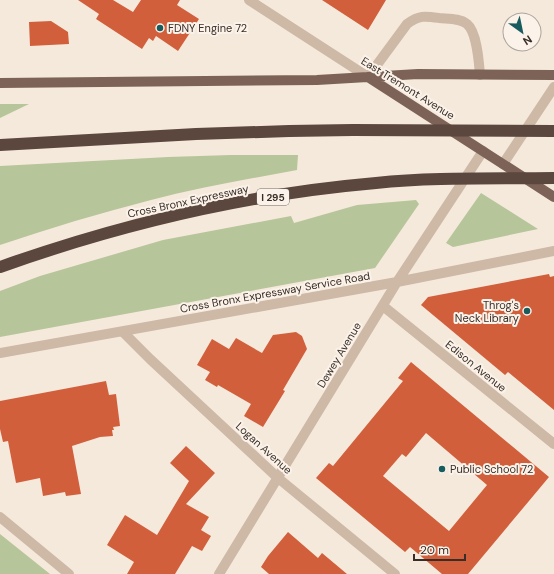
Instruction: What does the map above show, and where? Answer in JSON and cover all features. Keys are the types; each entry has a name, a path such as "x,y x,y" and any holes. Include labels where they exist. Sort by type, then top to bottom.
{"highway":[{"path":"0,145 196,134 289,131 353,130 554,132"},
{"name":"Cross Bronx Expressway","path":"0,266 133,225 193,211 284,194 344,186 392,182 453,179 554,178"}],"main road":[{"path":"0,83 317,80 418,74 554,75"},
{"name":"East Tremont Avenue","path":"368,77 554,197"}],"street":[{"name":"East Tremont Avenue","path":"249,0 368,77"},
{"path":"368,77 407,24 421,16 462,21 468,24 472,32 479,58 480,75"},
{"path":"503,164 554,87"},
{"name":"Dewey Avenue","path":"219,574 397,282 483,151"},
{"name":"Cross Bronx Expressway Service Road","path":"0,354 397,282 554,251"},
{"name":"Edison Avenue","path":"383,306 554,444"},
{"name":"Logan Avenue","path":"123,332 278,478 395,574"},
{"path":"0,517 68,574"}],"green space":[{"path":"0,104 29,104 0,118"},
{"path":"231,155 298,155 297,170 169,195 75,221 0,245 0,166"},
{"path":"481,193 538,229 453,247 446,243"},
{"path":"416,200 419,204 375,268 0,337 0,291 40,276 163,240 291,216 294,223 357,205"},
{"path":"0,534 50,574 0,574"}],"building":[{"name":"FDNY Engine 72","path":"78,0 113,0 133,12 141,0 180,0 177,5 199,19 178,51 156,36 153,41 149,38 142,49 96,19 99,14"},
{"path":"322,0 386,0 368,30"},
{"path":"51,21 68,32 69,44 30,46 29,22"},
{"path":"549,274 550,277 554,276 554,410 508,372 505,375 421,305 428,297"},
{"path":"296,332 302,336 307,349 283,390 285,391 263,427 244,416 251,404 218,385 217,387 205,380 210,372 197,365 212,339 229,349 236,338 262,353 273,335"},
{"path":"411,362 549,477 468,574 442,574 410,547 405,552 316,478 329,463 333,466 403,381 398,378","holes":["426,433 487,485 449,531 383,476 402,454 406,457"]},
{"path":"106,381 109,395 116,394 120,426 113,427 113,436 100,437 72,446 81,494 66,496 65,492 43,496 40,478 16,483 8,441 3,442 0,429 0,401"},
{"path":"186,446 215,473 186,504 209,517 201,530 211,536 202,551 192,546 175,574 127,574 134,562 107,545 125,515 157,535 189,481 170,463"},
{"path":"288,532 318,558 322,553 347,574 269,574 261,567"}],"place":[{"name":"FDNY Engine 72","path":"160,28"},
{"name":"Throg's Neck Library","path":"527,311"},
{"name":"Public School 72","path":"442,469"}]}
